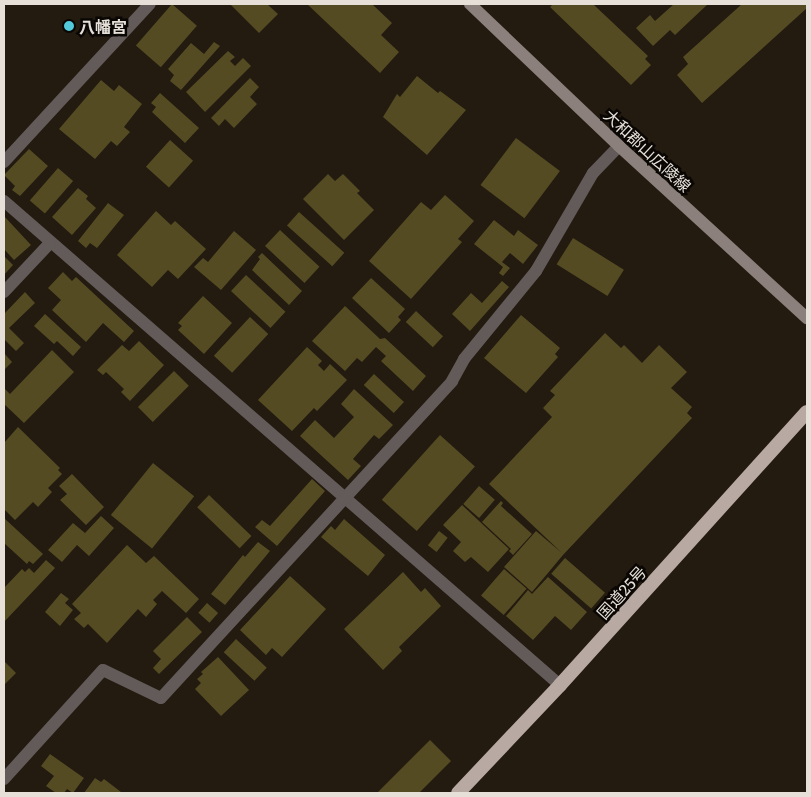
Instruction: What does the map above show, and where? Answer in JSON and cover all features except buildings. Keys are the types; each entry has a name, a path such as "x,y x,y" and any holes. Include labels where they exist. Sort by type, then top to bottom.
{"highway":[{"name":"国道25号","path":"458,793 560,685 807,412"}],"main road":[{"name":"大和郡山広陵線","path":"470,4 619,146 807,318"}],"street":[{"path":"4,162 150,4"},
{"path":"4,779 102,670 161,698 452,381 464,359 536,271 593,173 619,146"},
{"path":"4,201 560,685"},
{"path":"4,292 50,243"}],"place":[{"name":"八幡宮","path":"69,26"}]}
